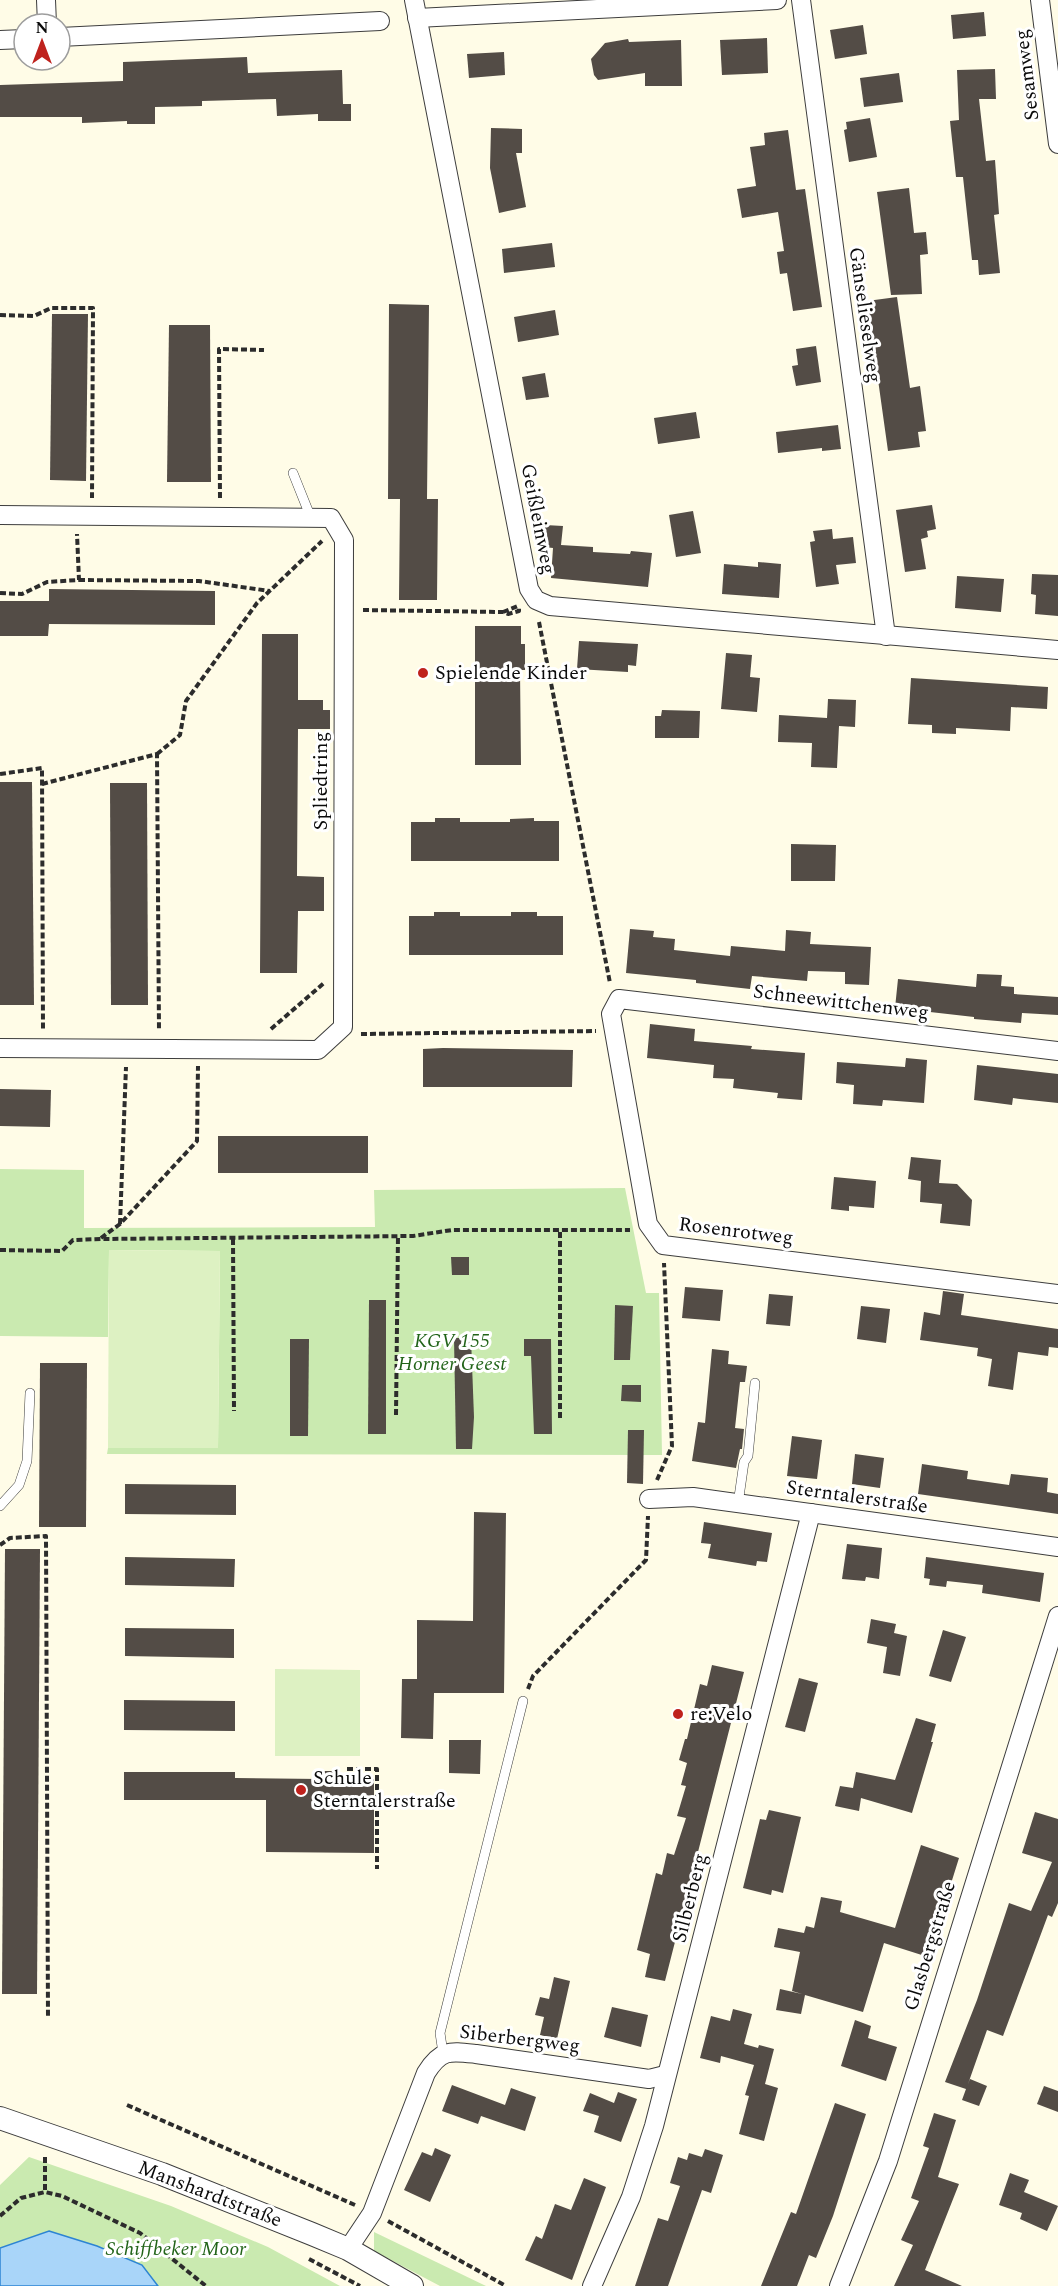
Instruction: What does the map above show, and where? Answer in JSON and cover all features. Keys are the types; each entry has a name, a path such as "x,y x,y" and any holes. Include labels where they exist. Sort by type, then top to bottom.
{"street":[{"path":"416,9 777,0"},
{"name":"Gänselieselweg","path":"801,0 886,636"},
{"name":"Sesamweg","path":"1040,0 1058,144"},
{"name":"Geißleinweg","path":"416,9 529,589 536,600 550,606 1058,650"},
{"path":"72,36 380,21"},
{"path":"0,515 331,518 336,527"},
{"name":"Spliedtring","path":"336,527 344,540 343,1027 336,1035"},
{"name":"Rosenrotweg","path":"619,999 611,1014 648,1224 663,1245 1058,1294"},
{"name":"Schneewittchenweg","path":"619,999 1058,1051"},
{"path":"0,1048 318,1050 336,1035"},
{"name":"Sterntalerstraße","path":"649,1499 693,1497 1058,1547"},
{"name":"Silberberg","path":"592,2286 631,2197 654,2126 811,1513"},
{"name":"Glasbergstraße","path":"839,2286 888,2162 1058,1616"},
{"name":"Siberbergweg","path":"348,2249 372,2213 426,2073 443,2053 457,2051 649,2079 666,2075"},
{"name":"Manshardtstraße","path":"0,2118 162,2174 348,2249 412,2286"}],"lane":[{"path":"293,473 311,518"},
{"path":"738,1503 744,1462 748,1456 755,1383"},
{"path":"0,1506 19,1485 27,1461 30,1393"},
{"path":"443,2053 440,2033 524,1701"}],"path":[{"path":"0,315 34,316 51,308 93,308 80,580"},
{"path":"220,517 219,349 264,350"},
{"path":"42,784 157,754 180,735 186,701 250,612 336,527"},
{"path":"0,593 22,594 47,582 80,580 199,581 270,591"},
{"path":"536,600 609,982 619,999"},
{"path":"344,610 503,612"},
{"path":"157,754 159,1049"},
{"path":"0,774 42,768 44,1049"},
{"path":"247,1049 343,968"},
{"path":"336,1035 615,1031"},
{"path":"120,1224 127,1049"},
{"path":"100,1239 120,1224 197,1141 199,1049"},
{"path":"0,1250 62,1251 73,1240 100,1239 413,1236 452,1230 631,1230"},
{"path":"560,1418 561,1230"},
{"path":"396,1415 398,1236"},
{"path":"233,1239 234,1411"},
{"path":"524,1701 533,1676 646,1560 649,1499 672,1446 663,1245"},
{"path":"0,1545 10,1538 46,1536 48,2018"},
{"path":"347,1769 377,1769 378,1869"},
{"path":"127,2105 372,2213 506,2286"},
{"path":"45,2151 45,2192"},
{"path":"0,2216 21,2198 45,2192 62,2196 140,2233 206,2286"}],"green space":[{"name":"KGV 155 Horner Geest","path":"0,1169 84,1170 84,1228 375,1227 374,1190 625,1188 646,1293 659,1293 662,1455 107,1454 108,1448 218,1448 220,1251 109,1250 108,1337 0,1336"},
{"path":"109,1250 220,1251 218,1448 108,1448"},
{"path":"275,1669 360,1670 360,1756 275,1756"},
{"name":"Schiffbeker Moor","path":"29,2157 171,2206 268,2247 340,2286 158,2286 142,2265 97,2246 49,2231 0,2248 0,2185"},
{"path":"374,2232 486,2286 440,2286 374,2251"}],"water":[{"name":"Schiffbeker Moor","path":"49,2231 97,2246 142,2265 158,2286 0,2286 0,2248"}],"building":[{"path":"984,12 986,36 953,39 951,15"},
{"path":"863,25 867,54 835,59 830,30"},
{"path":"767,38 768,73 722,75 720,40"},
{"path":"628,39 629,42 681,40 682,86 645,86 645,73 598,80 594,75 591,59 605,43"},
{"path":"504,52 505,75 469,78 467,54"},
{"path":"247,57 248,73 342,70 343,104 351,104 351,121 318,121 318,114 277,116 276,99 202,101 202,106 155,107 155,124 127,124 127,121 82,123 82,117 0,117 0,85 123,81 123,62"},
{"path":"995,69 996,99 979,99 986,161 995,160 999,214 994,215 1000,273 979,275 978,260 972,260 963,177 956,177 950,121 959,120 957,70"},
{"path":"899,73 903,102 864,107 860,78"},
{"path":"870,118 877,157 849,162 844,130 847,129 846,122"},
{"path":"491,128 522,129 522,153 516,153 526,207 499,213 490,168"},
{"path":"788,130 796,190 805,189 822,307 793,311 787,273 780,274 777,252 784,251 778,212 742,218 737,189 756,186 750,147 765,145 764,133"},
{"path":"909,188 914,233 926,232 928,254 920,255 922,294 891,295 877,192"},
{"path":"552,243 555,267 504,273 502,249"},
{"path":"897,297 910,388 920,386 926,431 918,432 920,447 888,451 867,301"},
{"path":"389,304 429,305 427,499 438,499 437,600 399,600 400,499 388,499"},
{"path":"555,310 559,335 518,342 514,317"},
{"path":"52,314 88,314 86,481 50,480"},
{"path":"169,325 210,325 211,482 167,482"},
{"path":"816,346 821,382 796,386 792,366 798,365 796,349"},
{"path":"545,373 549,397 526,400 522,377"},
{"path":"696,412 700,438 658,444 654,418"},
{"path":"838,425 841,449 822,451 822,448 778,453 776,432"},
{"path":"932,505 936,529 927,531 928,537 921,539 926,569 905,572 896,510"},
{"path":"693,511 701,553 676,557 669,515"},
{"path":"545,525 563,526 561,545 593,547 593,552 652,553 648,587 551,578 553,548 544,547"},
{"path":"832,529 833,539 853,537 856,563 836,565 839,584 816,587 810,542 815,541 813,531"},
{"path":"758,562 781,564 779,598 722,594 724,564 758,567"},
{"path":"1032,574 1058,575 1058,616 1035,614 1036,595 1031,594"},
{"path":"957,576 1004,579 1001,612 955,608"},
{"path":"49,589 215,591 215,625 49,624 48,636 0,636 0,601 49,601"},
{"path":"475,626 521,626 521,644 525,644 525,670 520,670 521,765 475,765"},
{"path":"262,634 298,634 298,700 323,700 323,710 330,710 330,729 298,729 297,876 324,877 324,911 298,911 297,973 260,973"},
{"path":"579,641 638,644 636,666 628,665 628,672 577,669"},
{"path":"726,653 752,655 750,677 760,678 757,712 721,709"},
{"path":"911,678 1048,687 1047,709 1011,707 1010,731 956,728 956,734 932,733 932,725 908,724"},
{"path":"828,699 856,700 855,727 839,726 837,768 811,767 812,743 778,742 779,715 827,718"},
{"path":"662,710 700,711 699,738 655,738 655,716 661,716"},
{"path":"0,782 32,782 34,1005 0,1005"},
{"path":"110,783 147,783 148,1005 111,1005"},
{"path":"435,818 460,818 460,822 510,822 510,819 534,818 534,821 559,821 559,861 411,861 411,822 435,822"},
{"path":"791,844 836,845 835,881 791,881"},
{"path":"434,912 460,912 460,916 511,916 511,912 537,912 537,916 563,916 563,955 409,955 409,916 434,916"},
{"path":"630,929 654,931 653,937 675,939 674,950 730,956 731,946 785,951 786,930 811,932 810,944 871,947 869,985 845,984 845,972 808,971 807,981 752,976 750,989 696,983 696,980 626,973"},
{"path":"977,974 1002,975 1001,986 1014,987 1014,994 1058,997 1058,1015 1022,1013 1021,1023 895,1008 898,979 976,987"},
{"path":"650,1024 695,1029 694,1041 752,1046 751,1049 805,1053 802,1100 777,1098 778,1093 733,1088 734,1079 713,1078 714,1065 647,1058"},
{"path":"423,1049 573,1050 572,1087 423,1087"},
{"path":"906,1058 927,1060 924,1103 883,1100 882,1106 853,1104 854,1085 836,1083 837,1062 905,1067"},
{"path":"977,1065 1058,1074 1058,1103 1013,1098 1012,1105 974,1100"},
{"path":"0,1089 51,1090 50,1127 0,1126"},
{"path":"218,1136 368,1136 368,1173 218,1173"},
{"path":"911,1157 941,1160 939,1183 957,1184 972,1200 970,1226 940,1223 942,1204 920,1202 921,1181 908,1179"},
{"path":"834,1177 876,1181 874,1208 849,1206 849,1211 831,1209"},
{"path":"451,1257 469,1257 469,1275 452,1275"},
{"path":"685,1287 723,1290 720,1321 682,1318"},
{"path":"943,1291 964,1294 961,1315 1058,1329 1058,1348 1049,1347 1048,1356 1018,1352 1013,1390 988,1386 992,1359 977,1356 978,1348 920,1340 924,1312 940,1315"},
{"path":"769,1294 793,1296 790,1326 766,1324"},
{"path":"369,1300 386,1300 386,1434 368,1434"},
{"path":"615,1305 633,1306 630,1360 614,1360"},
{"path":"861,1306 890,1309 886,1343 857,1339"},
{"path":"454,1338 471,1338 474,1417 472,1449 456,1449"},
{"path":"290,1339 309,1339 308,1436 290,1436"},
{"path":"524,1339 551,1339 552,1434 534,1434 531,1356 524,1356"},
{"path":"712,1349 729,1351 728,1364 747,1366 745,1382 740,1382 735,1428 744,1429 742,1449 740,1449 736,1468 692,1461 698,1422 705,1423"},
{"path":"40,1363 87,1363 86,1527 39,1527"},
{"path":"622,1385 641,1385 641,1402 621,1401"},
{"path":"628,1430 644,1430 643,1484 627,1483"},
{"path":"792,1436 822,1440 817,1479 787,1476"},
{"path":"855,1454 884,1458 880,1488 852,1484"},
{"path":"922,1464 968,1471 967,1479 1009,1485 1011,1474 1048,1478 1047,1492 1058,1494 1058,1514 918,1494"},
{"path":"125,1484 236,1485 236,1515 125,1514"},
{"path":"474,1512 506,1513 504,1693 434,1693 433,1739 401,1738 402,1679 417,1679 417,1620 473,1621"},
{"path":"704,1522 772,1533 767,1562 757,1561 756,1566 708,1558 711,1544 701,1543"},
{"path":"847,1544 882,1548 879,1579 866,1577 865,1581 842,1579"},
{"path":"5,1549 40,1549 37,1994 2,1994"},
{"path":"125,1557 235,1559 234,1587 125,1585"},
{"path":"926,1557 1044,1573 1040,1602 982,1593 983,1585 947,1581 946,1587 929,1585 930,1579 924,1578"},
{"path":"871,1619 896,1624 894,1633 907,1636 900,1676 883,1673 887,1647 867,1643"},
{"path":"125,1628 234,1629 234,1658 125,1656"},
{"path":"943,1630 966,1637 951,1682 929,1676"},
{"path":"712,1665 744,1672 665,1981 645,1977 650,1954 637,1950 656,1873 662,1875 667,1853 674,1855 686,1818 677,1816 686,1786 681,1785 687,1763 679,1760 685,1739 687,1739 700,1684 707,1686"},
{"path":"799,1678 818,1683 805,1732 785,1727"},
{"path":"124,1700 235,1701 235,1731 124,1730"},
{"path":"916,1718 936,1724 912,1813 861,1798 859,1811 835,1806 840,1786 853,1788 856,1772 895,1780"},
{"path":"449,1740 481,1740 480,1774 449,1773"},
{"path":"320,1771 337,1771 337,1779 374,1779 374,1853 266,1852 266,1800 124,1800 124,1772 235,1772 235,1778 320,1779"},
{"path":"769,1810 801,1817 783,1893 772,1890 771,1895 743,1888 760,1819 766,1820"},
{"path":"1035,1812 1058,1819 1058,1903 1052,1917 1048,1915 1003,2036 987,2030 968,2084 970,2079 987,2086 979,2106 962,2100 966,2089 945,2082 977,2000 1009,1903 1031,1911 1052,1862 1022,1853"},
{"path":"921,1845 959,1858 928,1957 884,1943 863,2012 805,1995 801,2014 776,2010 780,1989 802,1994 792,1991 800,1952 774,1947 778,1928 804,1933 806,1926 814,1928 821,1897 842,1901 840,1912 895,1928"},
{"path":"554,1977 570,1981 557,2039 540,2035 544,2017 535,2015 540,1997 549,1999"},
{"path":"612,2007 648,2015 641,2047 604,2037"},
{"path":"733,2009 752,2014 744,2044 774,2049 765,2084 778,2088 764,2141 739,2134 749,2096 745,2095 754,2065 721,2056 720,2063 700,2058 711,2016 730,2021"},
{"path":"855,2020 871,2026 868,2038 897,2047 886,2081 841,2066"},
{"path":"452,2085 505,2105 511,2088 536,2097 525,2131 481,2116 478,2124 442,2111"},
{"path":"1044,2086 1058,2091 1058,2112 1037,2104"},
{"path":"618,2092 637,2099 621,2142 594,2132 599,2116 583,2111 590,2093 614,2103"},
{"path":"835,2103 866,2114 833,2216 816,2258 809,2255 797,2286 761,2286 791,2212 796,2214"},
{"path":"934,2113 956,2120 938,2177 959,2184 925,2270 962,2286 894,2286 913,2245 901,2240 919,2201 911,2198 929,2148 923,2146"},
{"path":"435,2148 451,2155 430,2202 404,2190 422,2152 432,2156"},
{"path":"705,2149 723,2155 711,2193 702,2190 668,2286 635,2286 658,2218 668,2221 680,2186 670,2183 678,2157 687,2160 689,2153 702,2157"},
{"path":"1010,2173 1029,2180 1024,2192 1058,2206 1047,2231 1020,2219 1022,2213 999,2205"},
{"path":"584,2178 606,2187 572,2280 525,2260 536,2236 542,2239 555,2204 571,2210"}],"place":[{"name":"Spielende Kinder","path":"423,673"},
{"name":"re:Velo","path":"678,1714"},
{"name":"Schule Sterntalerstraße","path":"301,1790"}]}
